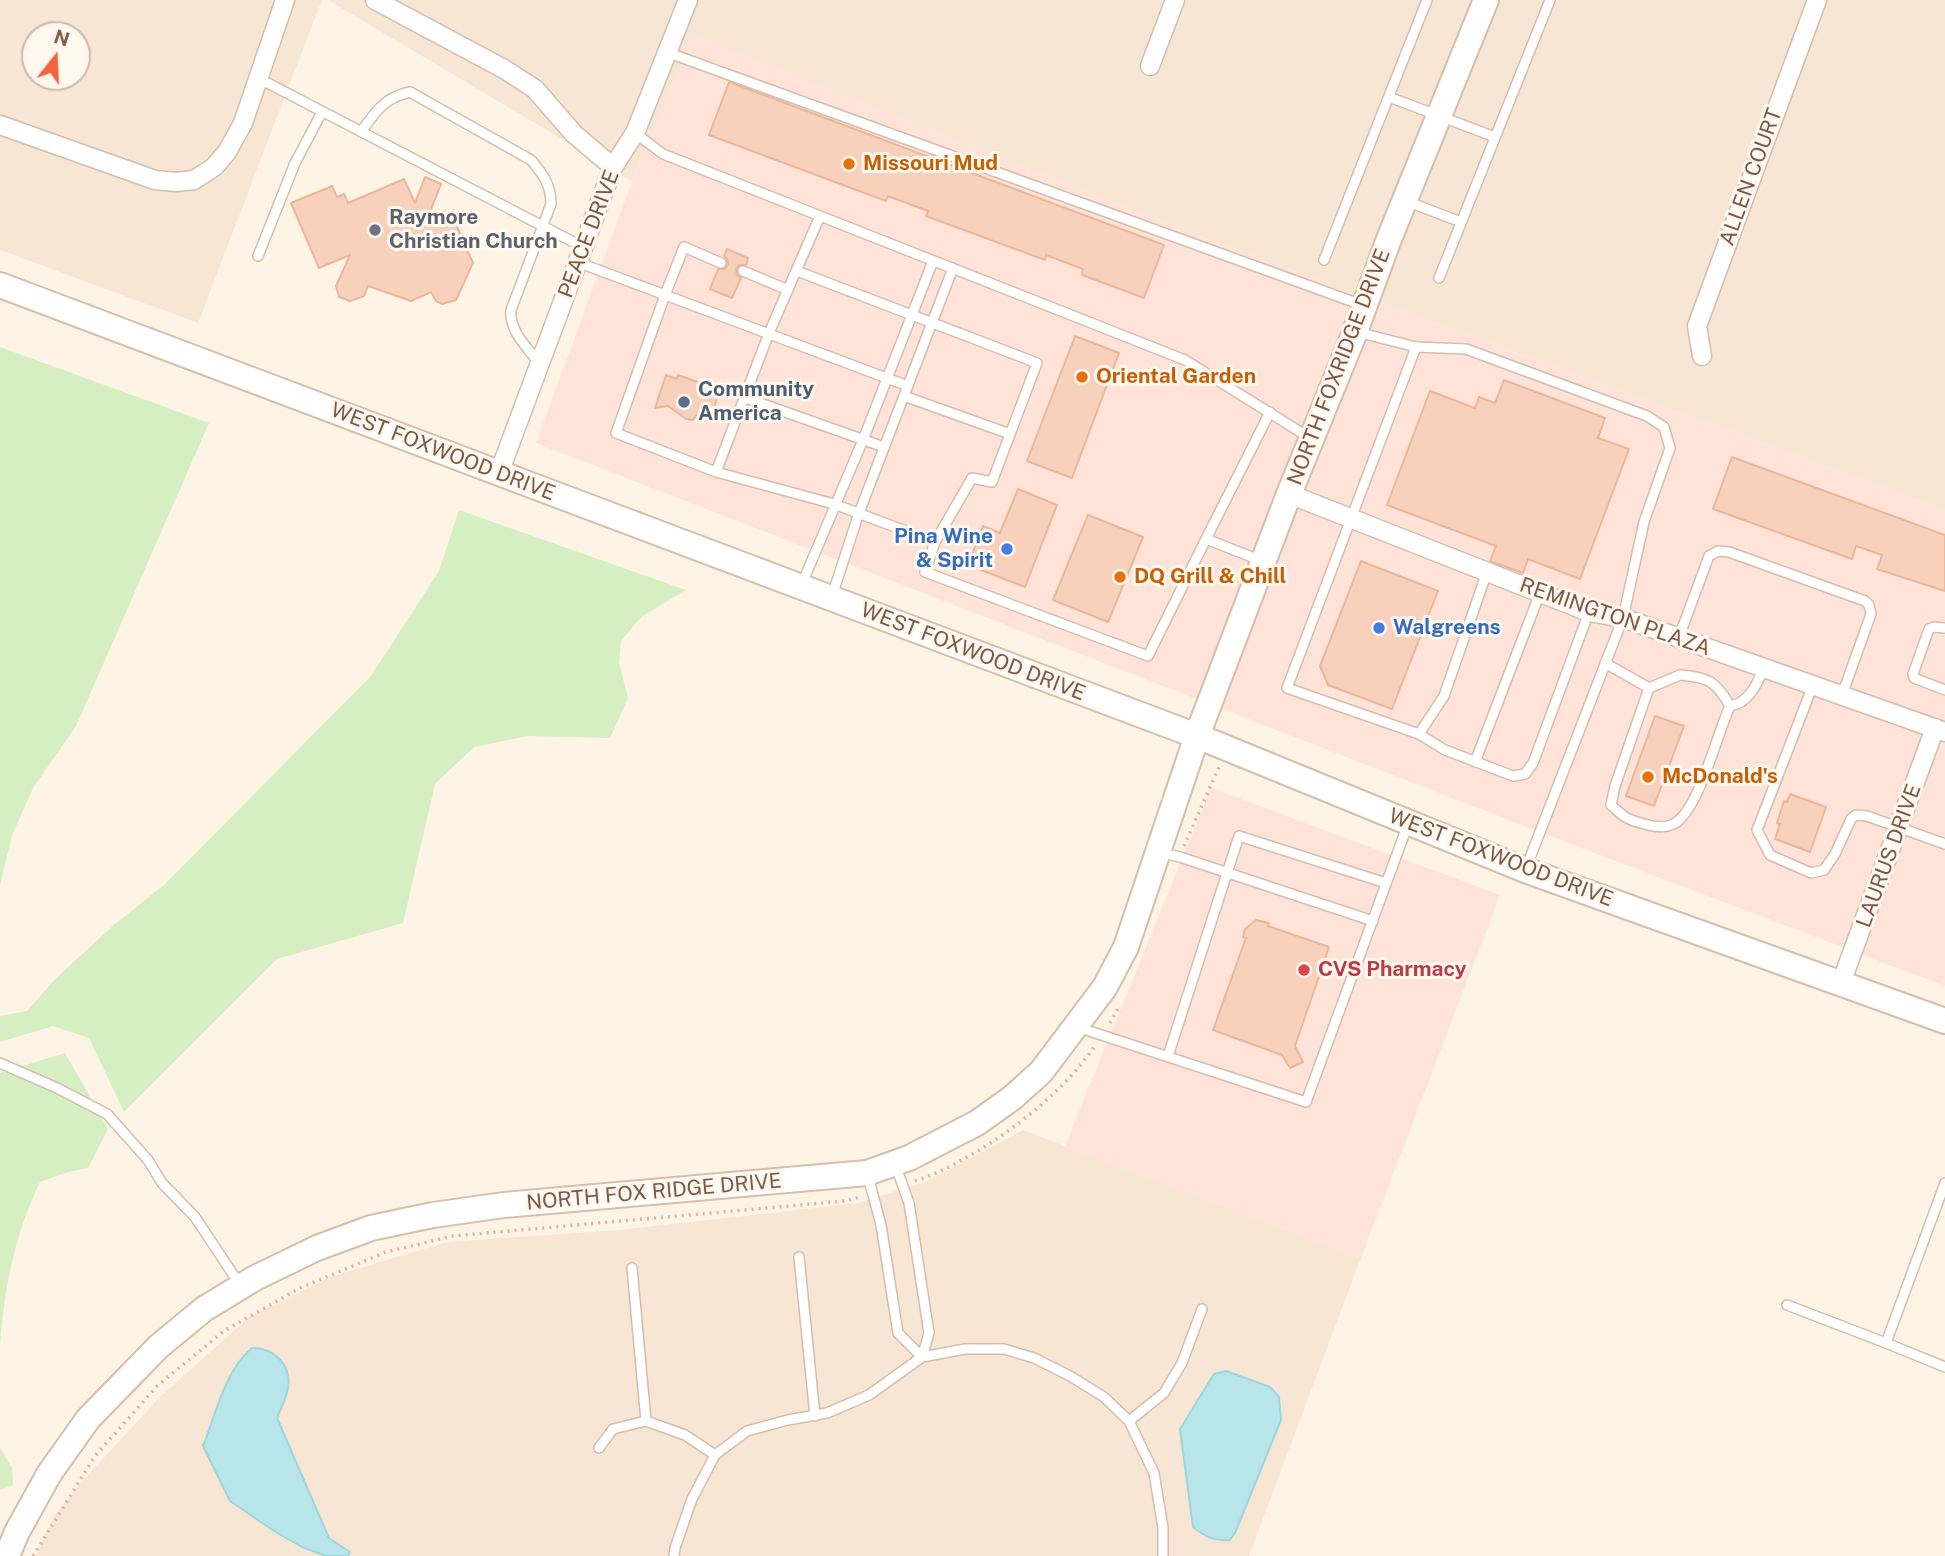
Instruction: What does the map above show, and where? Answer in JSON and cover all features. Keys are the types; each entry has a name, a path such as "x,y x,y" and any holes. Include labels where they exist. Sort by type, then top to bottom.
{"street":[{"path":"0,125 155,180 194,180 215,167 243,123 285,0"},
{"path":"375,0 504,69 535,89 574,134 613,167"},
{"name":"PEACE DRIVE","path":"499,472 613,167 635,133 688,0"},
{"path":"1150,66 1175,0"},
{"name":"NORTH FOXRIDGE DRIVE","path":"1197,736 1310,439 1486,0"},
{"name":"ALLEN COURT","path":"1702,356 1697,326 1817,0"},
{"name":"WEST FOXWOOD DRIVE","path":"0,285 1197,736 1525,870 1945,1021"},
{"name":"REMINGTON PLAZA","path":"1289,494 1589,612 1623,618 1940,730"},
{"name":"LAURUS DRIVE","path":"1841,983 1899,828 1940,730"},
{"name":"NORTH FOX RIDGE DRIVE","path":"7,1556 49,1474 88,1419 167,1340 204,1309 241,1286 317,1248 371,1228 433,1215 504,1205 867,1172 895,1163 977,1123 1012,1098 1041,1072 1105,987 1126,947 1197,736"}],"lane":[{"path":"1324,260 1427,0"},
{"path":"1439,278 1550,0"},
{"path":"668,53 1363,305"},
{"path":"258,78 544,226 580,254 664,295 888,378 906,391 1010,434"},
{"path":"361,132 384,102 396,95 410,92 531,160 543,174 551,190 551,204 510,318 512,327 540,363"},
{"path":"1389,97 1495,137"},
{"path":"258,256 295,163 322,111"},
{"path":"635,133 663,154 1185,360 1310,439"},
{"path":"1404,201 1461,222"},
{"path":"716,472 769,333 820,216"},
{"path":"721,263 684,247 664,295 616,433 716,472 834,504 935,542"},
{"path":"801,587 863,440 933,261"},
{"path":"831,598 859,513 953,268"},
{"path":"743,271 788,290"},
{"path":"797,271 1037,363 992,482 972,478 935,542 925,572 1148,656 1270,412"},
{"path":"1355,332 1416,347 1465,349 1647,416 1664,427 1670,448 1644,522 1623,618 1525,870"},
{"path":"1416,347 1287,688 1419,734 1445,750 1513,776 1525,774 1533,764 1589,612"},
{"path":"743,397 884,447"},
{"path":"1206,539 1263,562"},
{"path":"1679,638 1709,556 1718,551 1729,552 1760,562 1865,601 1869,605 1871,614 1842,695"},
{"path":"1419,734 1444,696 1487,572"},
{"path":"1475,762 1540,593"},
{"path":"1945,628 1929,629 1913,674 1914,678 1945,690"},
{"path":"1605,663 1649,688"},
{"path":"1730,706 1738,705 1750,694 1764,668"},
{"path":"1680,675 1701,677 1715,684 1730,706 1692,804 1672,825 1656,827 1627,820 1611,805 1649,688 1680,675"},
{"path":"1813,685 1757,830 1770,855 1811,873 1824,870 1835,854 1851,819 1856,815 1867,816 1945,844"},
{"path":"1077,1027 1306,1102 1408,822"},
{"path":"1168,1056 1239,836 1386,883"},
{"path":"1159,853 1180,857 1373,920"},
{"path":"0,1063 107,1114 148,1160 162,1183 195,1217 241,1286"},
{"path":"895,1163 909,1203 929,1332 922,1357"},
{"path":"867,1172 881,1225 898,1333 922,1357"},
{"path":"1886,1343 1945,1184"},
{"path":"799,1257 815,1416"},
{"path":"632,1268 646,1421"},
{"path":"1787,1304 1945,1367"},
{"path":"1129,1421 1164,1393 1182,1363 1202,1309"},
{"path":"674,1556 692,1499 715,1455 747,1431 827,1413 869,1395 922,1357 965,1349 1004,1349 1034,1358 1070,1376 1104,1397 1129,1421 1154,1473 1163,1528 1163,1556"},
{"path":"599,1448 613,1429 646,1421 685,1436 715,1455"}],"shaded area":[{"path":"0,0 322,0 198,323 0,250"},
{"path":"328,0 1945,0 1945,510 1190,233 694,36 632,181"},
{"path":"693,35 1190,233 1945,510 1945,986 1568,843 536,443 632,181"},
{"path":"1211,788 1500,895 1361,1258 1065,1146"},
{"path":"1023,1130 1361,1258 1249,1556 36,1556 53,1518 86,1477 159,1398 249,1317 330,1277 447,1242 619,1230 858,1203 928,1181"}],"green space":[{"path":"0,347 209,423 76,726 33,788 12,835 0,885"},
{"path":"459,510 686,590 641,617 621,641 619,663 628,698 610,738 528,736 474,747 435,784 403,923 277,959 124,1112 89,1038 53,1026 0,1042 0,1016 27,1011 56,978 114,925 164,885 371,676 439,571"},
{"path":"65,1053 108,1129 88,1168 40,1182 17,1241 4,1304 0,1345 0,1073"},
{"path":"0,1448 12,1468 13,1485 0,1490"}],"water":[{"path":"252,1348 269,1352 281,1361 285,1368 288,1383 277,1418 329,1538 350,1552 348,1556 326,1556 302,1547 230,1501 203,1446 228,1380"},
{"path":"1226,1371 1270,1387 1279,1397 1281,1420 1235,1533 1230,1540 1219,1540 1210,1538 1193,1527 1180,1429 1214,1374"}],"building":[{"path":"729,82 1164,245 1144,298 1082,275 1083,269 1046,255 1045,260 926,216 928,211 888,196 886,201 709,135"},
{"path":"425,177 441,184 430,212 455,222 473,263 456,300 442,304 436,301 431,292 411,301 368,286 364,296 350,301 339,297 336,286 350,255 319,268 291,203 332,186 337,197 344,194 348,203 404,179 415,203"},
{"path":"727,249 748,258 746,265 739,265 736,269 741,278 732,298 710,289 718,269 725,269 728,265 724,256"},
{"path":"1075,336 1119,353 1072,478 1027,461"},
{"name":"Community America","path":"666,375 677,379 678,375 714,388 712,394 718,396 709,421 696,416 693,420 686,419 668,406 655,408"},
{"path":"1504,380 1605,418 1598,438 1629,449 1580,579 1528,559 1523,573 1490,561 1496,546 1387,505 1430,391 1475,408 1479,397 1495,403"},
{"path":"1732,457 1945,535 1945,591 1877,569 1882,555 1856,546 1852,559 1713,509"},
{"name":"Pina Wine & Spirit","path":"1018,489 1057,505 1025,587 968,565 983,526 1000,533"},
{"path":"1088,515 1143,537 1108,622 1053,600"},
{"name":"Walgreens","path":"1361,561 1438,591 1392,709 1328,685 1320,666"},
{"path":"1655,716 1684,726 1654,806 1626,796"},
{"path":"1790,794 1826,807 1810,852 1775,839 1784,801 1787,802"},
{"name":"CVS Pharmacy","path":"1256,920 1329,947 1295,1046 1303,1062 1290,1068 1282,1055 1213,1030 1246,938 1243,937 1245,929"}],"place":[{"name":"Missouri Mud","path":"849,164"},
{"name":"Raymore Christian Church","path":"375,230"},
{"name":"Oriental Garden","path":"1082,377"},
{"name":"Community America","path":"684,402"},
{"name":"Pina Wine & Spirit","path":"1007,549"},
{"name":"DQ Grill & Chill","path":"1120,577"},
{"name":"Walgreens","path":"1379,628"},
{"name":"McDonald's","path":"1648,777"},
{"name":"CVS Pharmacy","path":"1304,970"}]}
